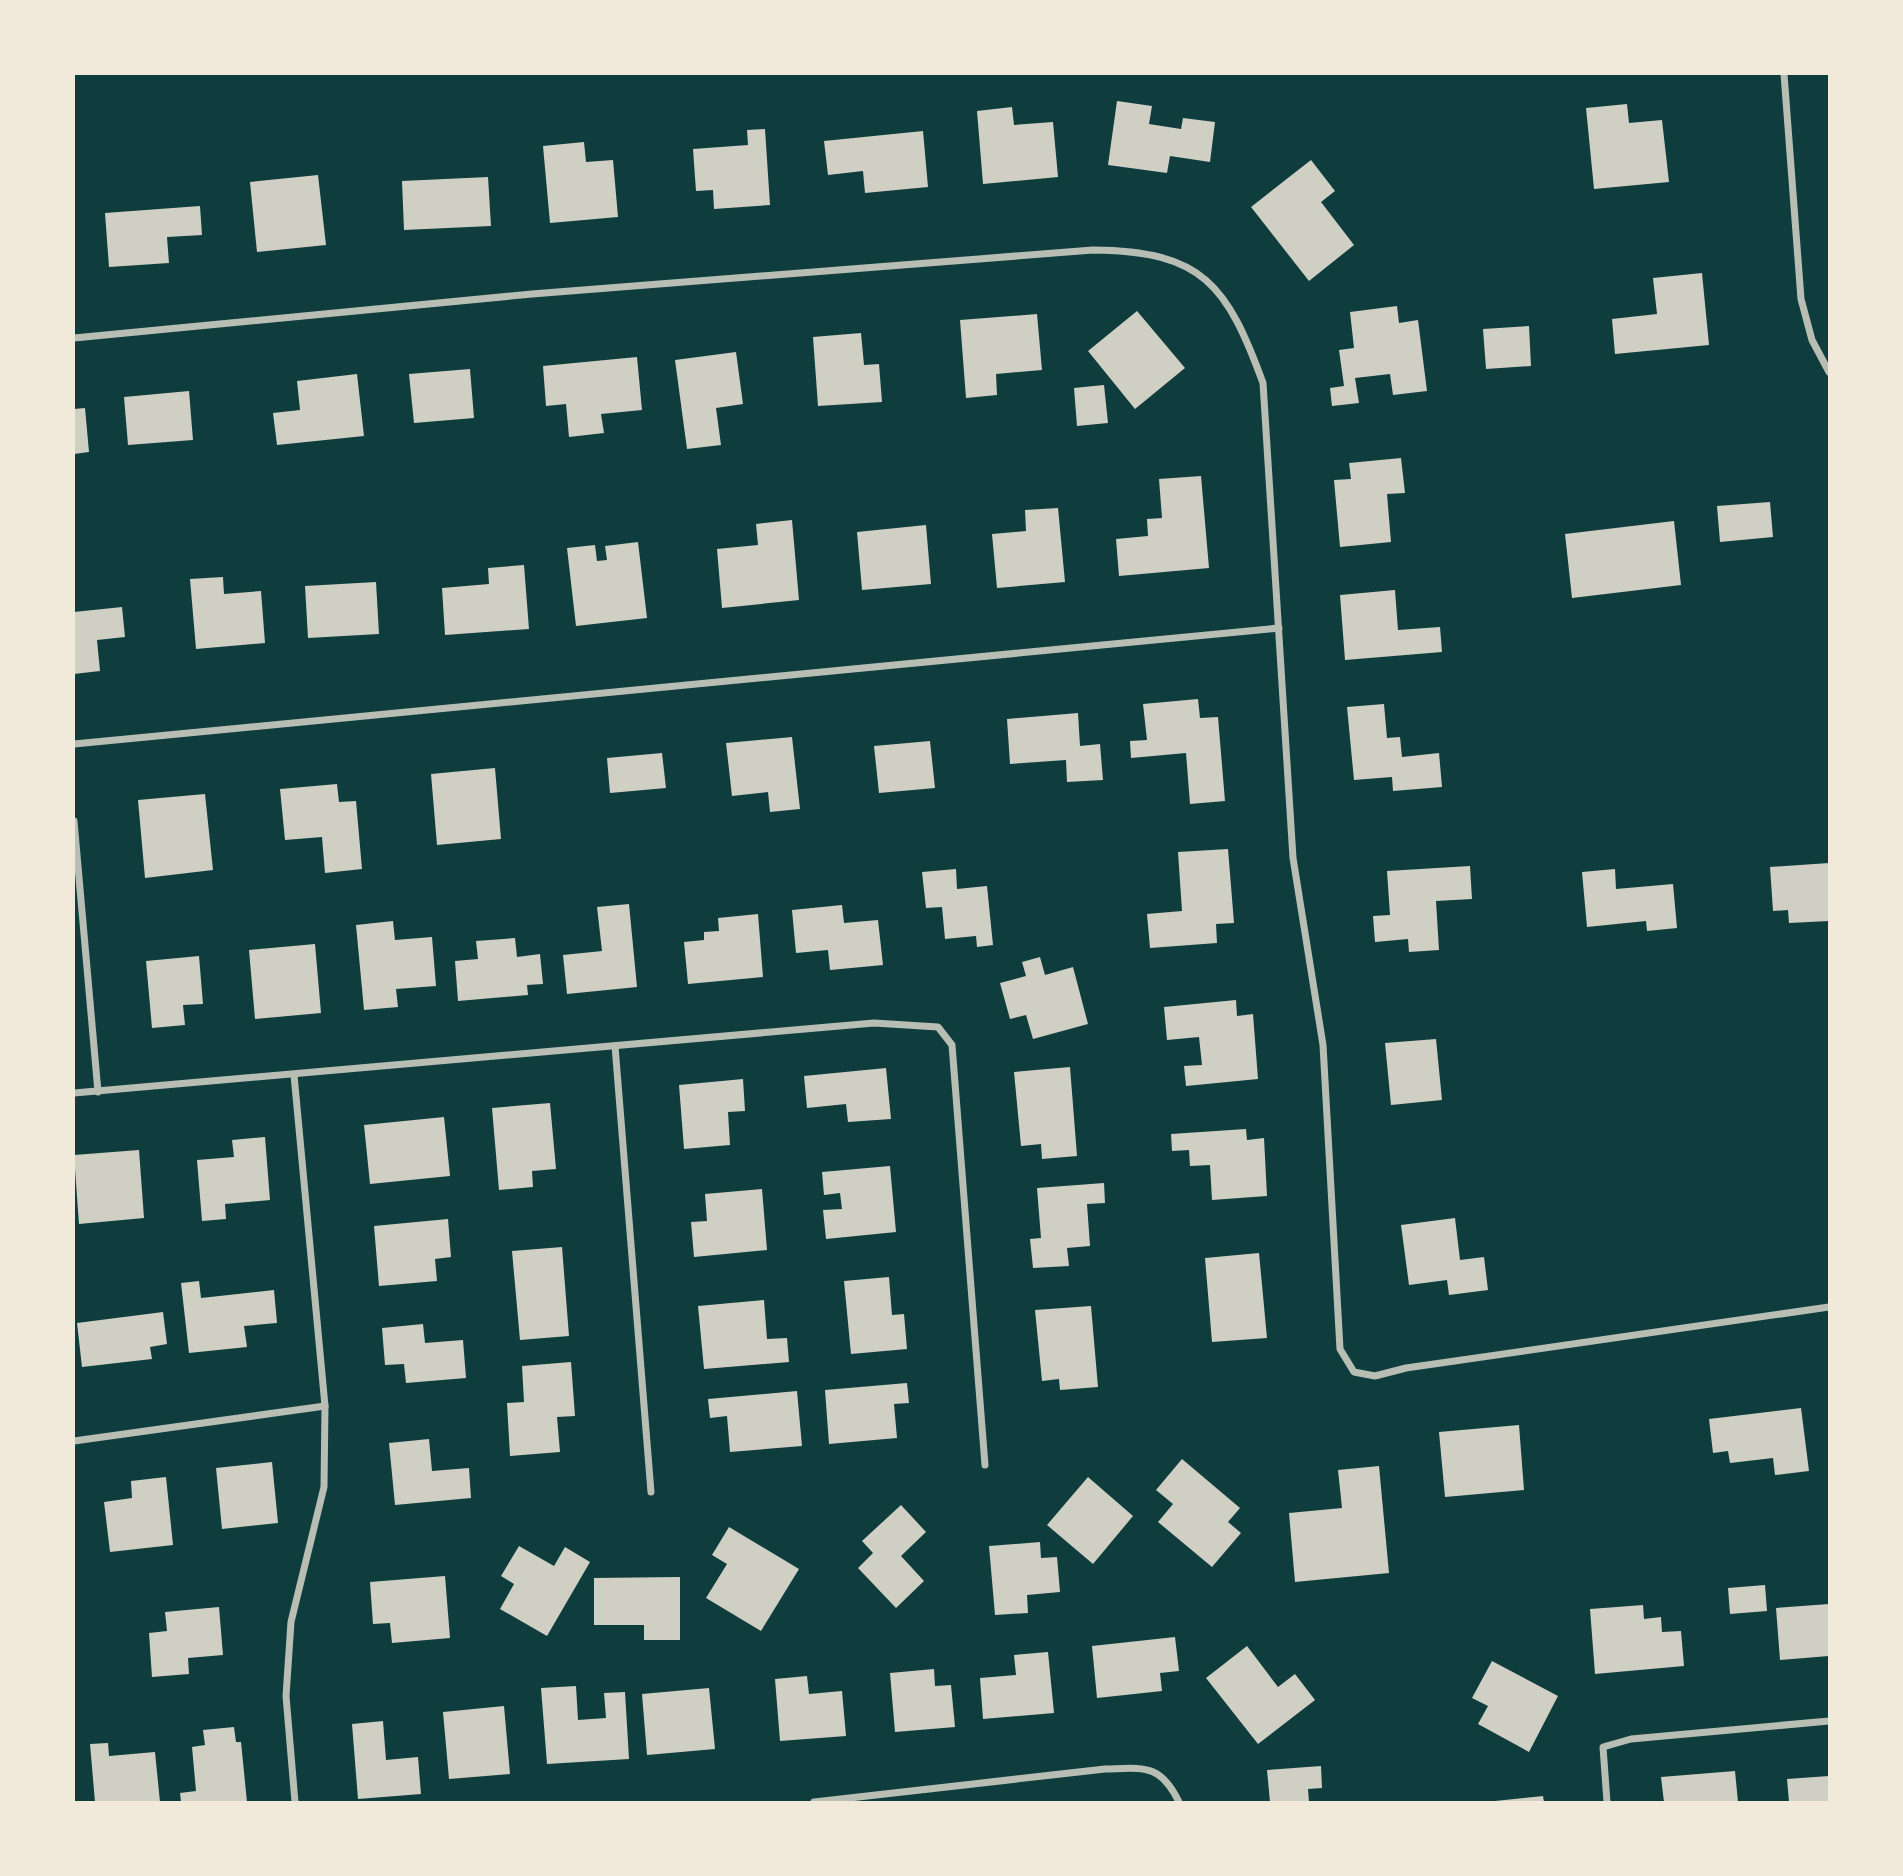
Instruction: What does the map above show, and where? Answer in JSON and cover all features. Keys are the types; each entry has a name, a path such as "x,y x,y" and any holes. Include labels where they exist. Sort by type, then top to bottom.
{"street":[{"path":"1784,74 1801,299 1811,340 1829,371"},
{"path":"74,338 532,293 1093,250 1139,251 1160,256 1198,272 1242,326 1263,383 1293,858 1323,1045 1340,1349 1354,1371 1375,1376 1406,1368 1829,1307"},
{"path":"74,744 1279,628"},
{"path":"74,821 98,1091"},
{"path":"74,1093 874,1023 938,1027 952,1045 985,1465"},
{"path":"615,1046 651,1492"},
{"path":"294,1075 325,1406 324,1488 291,1622 286,1696 295,1802"},
{"path":"74,1441 325,1406"},
{"path":"1607,1802 1602,1747 1631,1739 1829,1721"},
{"path":"814,1802 1105,1769 1144,1768 1169,1782 1179,1802"}],"building":[{"path":"1117,101 1152,106 1149,124 1181,129 1183,118 1215,122 1210,162 1170,156 1167,173 1108,165"},
{"path":"1627,104 1629,123 1662,120 1669,182 1594,189 1586,108"},
{"path":"1012,107 1014,125 1053,122 1058,177 983,184 977,111"},
{"path":"765,129 770,205 714,209 713,190 696,191 693,149 748,145 747,130"},
{"path":"923,131 928,187 865,193 863,171 828,175 824,141"},
{"path":"584,142 586,162 613,160 618,217 550,223 543,146"},
{"path":"1311,160 1335,191 1321,202 1354,245 1309,281 1251,207"},
{"path":"318,175 326,245 257,252 250,182"},
{"path":"488,177 491,226 404,230 402,181"},
{"path":"200,206 202,235 167,237 169,263 109,267 105,213"},
{"path":"1702,273 1709,345 1615,354 1612,319 1657,314 1653,278"},
{"path":"1397,306 1399,323 1418,320 1427,391 1393,395 1390,374 1355,378 1359,403 1332,406 1330,388 1344,386 1339,350 1354,348 1350,312"},
{"path":"1137,311 1185,368 1135,409 1088,351"},
{"path":"1037,314 1042,370 996,374 997,395 966,398 960,320"},
{"path":"1529,326 1531,366 1486,369 1483,329"},
{"path":"861,333 864,365 879,364 882,402 818,406 813,337"},
{"path":"736,352 743,404 716,408 721,445 687,449 675,360"},
{"path":"637,357 642,410 601,414 604,433 569,437 566,404 546,406 543,366"},
{"path":"470,369 474,418 414,423 409,374"},
{"path":"357,374 364,436 277,445 273,413 300,410 297,381"},
{"path":"1104,385 1108,423 1077,426 1074,388"},
{"path":"189,391 193,440 128,445 124,397"},
{"path":"85,408 89,452 74,454 74,409"},
{"path":"1401,458 1405,493 1387,494 1391,542 1340,547 1334,480 1351,479 1349,463"},
{"path":"1201,476 1209,568 1119,576 1116,539 1148,536 1147,519 1162,518 1159,479"},
{"path":"1770,502 1773,537 1720,542 1717,506"},
{"path":"1058,508 1065,582 997,588 992,534 1026,531 1025,510"},
{"path":"792,520 799,600 722,608 717,549 758,545 756,524"},
{"path":"1674,521 1681,585 1572,598 1565,534"},
{"path":"926,525 931,584 862,590 857,532"},
{"path":"638,542 647,618 576,626 567,548 595,545 597,561 607,560 605,546"},
{"path":"524,565 529,629 445,635 442,588 489,584 488,568"},
{"path":"223,577 224,594 261,591 265,643 196,649 190,579"},
{"path":"376,582 379,634 308,638 305,586"},
{"path":"1395,590 1398,630 1440,627 1442,652 1345,660 1340,595"},
{"path":"122,607 125,637 97,640 100,671 74,674 74,612"},
{"path":"1198,699 1200,718 1218,717 1225,801 1190,804 1186,753 1131,758 1130,741 1147,740 1143,704"},
{"path":"1384,704 1387,738 1400,737 1402,757 1439,753 1442,787 1393,791 1392,777 1354,780 1347,707"},
{"path":"1078,713 1080,746 1100,744 1103,780 1067,782 1066,760 1010,764 1007,719"},
{"path":"792,737 800,809 770,812 768,792 732,796 726,743"},
{"path":"930,741 935,788 879,793 874,746"},
{"path":"662,753 666,788 610,793 607,758"},
{"path":"495,768 501,839 437,845 431,774"},
{"path":"337,784 339,802 356,801 362,869 325,873 322,837 285,840 280,789"},
{"path":"205,794 213,870 145,878 138,800"},
{"path":"1228,849 1234,923 1216,924 1217,943 1150,948 1147,914 1182,911 1178,852"},
{"path":"1829,863 1829,921 1789,923 1788,910 1773,911 1770,867"},
{"path":"1470,866 1472,899 1436,901 1439,950 1409,952 1408,939 1375,942 1373,916 1390,915 1387,871"},
{"path":"956,869 957,889 987,886 993,945 977,947 976,936 945,939 942,907 926,908 922,872"},
{"path":"1615,869 1616,889 1673,884 1677,928 1647,931 1646,921 1587,927 1582,872"},
{"path":"629,904 637,987 567,994 563,955 602,951 597,907"},
{"path":"842,905 844,923 878,920 883,965 830,970 828,950 796,953 792,910"},
{"path":"758,914 763,977 688,984 684,942 704,940 704,932 719,931 718,918"},
{"path":"393,921 395,940 432,937 436,986 396,989 398,1007 364,1010 356,925"},
{"path":"515,938 517,957 540,954 543,984 527,985 528,995 458,1001 455,961 478,959 476,941"},
{"path":"315,944 321,1013 255,1019 249,950"},
{"path":"199,956 203,1004 183,1005 185,1025 152,1028 146,961"},
{"path":"1040,957 1045,975 1073,967 1088,1024 1033,1039 1026,1015 1010,1019 1000,983 1026,976 1022,962"},
{"path":"1236,1000 1237,1016 1253,1014 1258,1079 1186,1086 1184,1066 1202,1065 1199,1037 1167,1040 1164,1007"},
{"path":"1436,1039 1442,1100 1391,1105 1385,1043"},
{"path":"1070,1067 1077,1156 1042,1159 1041,1144 1021,1146 1014,1072"},
{"path":"886,1068 891,1119 848,1122 846,1104 807,1108 804,1076"},
{"path":"743,1079 745,1111 728,1112 730,1145 684,1149 679,1085"},
{"path":"550,1103 556,1169 532,1171 533,1187 499,1190 492,1108"},
{"path":"444,1117 450,1176 370,1184 364,1125"},
{"path":"1246,1129 1247,1140 1264,1138 1267,1196 1212,1200 1210,1165 1190,1166 1189,1150 1172,1151 1171,1134"},
{"path":"265,1137 270,1200 225,1204 226,1219 202,1221 197,1160 234,1157 232,1140"},
{"path":"139,1150 144,1218 79,1224 74,1155"},
{"path":"890,1166 896,1232 826,1239 823,1210 842,1209 840,1193 824,1195 822,1172"},
{"path":"1104,1183 1105,1203 1087,1204 1090,1246 1067,1248 1069,1266 1033,1268 1030,1239 1041,1238 1037,1188"},
{"path":"762,1189 767,1250 694,1257 691,1222 707,1221 705,1194"},
{"path":"1455,1218 1460,1260 1484,1257 1488,1290 1449,1295 1447,1280 1409,1285 1401,1225"},
{"path":"448,1219 451,1257 435,1259 437,1281 379,1286 374,1226"},
{"path":"562,1247 569,1336 520,1340 512,1251"},
{"path":"1259,1253 1267,1338 1212,1342 1205,1258"},
{"path":"889,1277 892,1315 904,1314 907,1349 851,1354 844,1281"},
{"path":"199,1281 201,1298 274,1290 277,1323 244,1326 247,1347 189,1353 181,1283"},
{"path":"764,1300 767,1339 787,1338 789,1362 704,1369 698,1306"},
{"path":"1091,1306 1098,1387 1060,1390 1059,1379 1042,1381 1035,1310"},
{"path":"163,1312 167,1344 150,1347 152,1359 82,1367 77,1323"},
{"path":"423,1324 425,1343 463,1340 466,1378 406,1383 404,1364 385,1365 382,1328"},
{"path":"571,1362 575,1416 557,1417 560,1452 510,1456 507,1403 524,1402 522,1366"},
{"path":"907,1383 909,1403 894,1404 897,1438 829,1444 825,1390"},
{"path":"797,1391 802,1446 730,1452 727,1416 710,1418 708,1399"},
{"path":"1801,1408 1809,1471 1775,1475 1773,1458 1730,1463 1728,1451 1713,1453 1709,1419"},
{"path":"1519,1425 1524,1490 1445,1497 1439,1432"},
{"path":"429,1439 432,1471 469,1468 471,1498 395,1505 389,1443"},
{"path":"1182,1459 1240,1508 1228,1522 1241,1533 1212,1567 1158,1522 1173,1504 1156,1490"},
{"path":"272,1462 278,1523 222,1529 216,1468"},
{"path":"1379,1466 1389,1573 1295,1582 1289,1513 1342,1508 1338,1470"},
{"path":"166,1477 173,1545 110,1552 104,1502 132,1498 131,1481"},
{"path":"1088,1477 1133,1516 1093,1564 1047,1525"},
{"path":"901,1505 926,1532 901,1556 924,1581 896,1608 858,1568 873,1553 862,1541"},
{"path":"729,1527 799,1569 761,1631 706,1598 727,1564 712,1555"},
{"path":"1040,1542 1041,1558 1057,1557 1060,1592 1027,1595 1028,1613 995,1615 989,1546"},
{"path":"519,1546 554,1566 565,1547 590,1562 547,1636 500,1609 514,1584 501,1576"},
{"path":"445,1576 450,1638 392,1643 390,1623 373,1624 370,1582"},
{"path":"680,1577 680,1640 644,1640 644,1625 594,1625 594,1578"},
{"path":"1765,1585 1767,1611 1730,1614 1728,1588"},
{"path":"1829,1604 1829,1656 1780,1660 1776,1608"},
{"path":"1643,1605 1644,1619 1661,1617 1662,1632 1681,1631 1684,1666 1595,1674 1590,1609"},
{"path":"219,1607 223,1655 188,1658 189,1674 152,1677 149,1633 167,1631 165,1612"},
{"path":"1175,1637 1179,1671 1160,1673 1162,1691 1097,1698 1092,1646"},
{"path":"1247,1646 1278,1687 1295,1674 1315,1700 1258,1744 1206,1678"},
{"path":"1048,1652 1054,1713 983,1719 980,1678 1016,1675 1014,1655"},
{"path":"1492,1661 1558,1696 1529,1752 1478,1724 1488,1706 1472,1698"},
{"path":"934,1669 935,1686 951,1685 955,1727 895,1732 890,1673"},
{"path":"807,1676 809,1694 842,1691 846,1736 780,1741 775,1679"},
{"path":"576,1686 578,1720 606,1718 604,1693 625,1692 629,1759 547,1764 541,1688"},
{"path":"709,1688 715,1749 647,1755 642,1694"},
{"path":"504,1706 510,1774 449,1779 443,1712"},
{"path":"383,1721 386,1760 418,1757 421,1794 358,1799 352,1724"},
{"path":"234,1727 236,1742 241,1742 247,1802 181,1802 180,1793 196,1791 192,1747 205,1745 203,1730"},
{"path":"108,1743 109,1756 155,1752 160,1802 95,1802 90,1744"},
{"path":"1321,1766 1322,1788 1308,1789 1309,1802 1270,1802 1267,1770"},
{"path":"1735,1771 1738,1802 1664,1802 1661,1777"},
{"path":"1829,1776 1829,1802 1789,1802 1787,1779"},
{"path":"1543,1796 1544,1802 1495,1801"}]}
